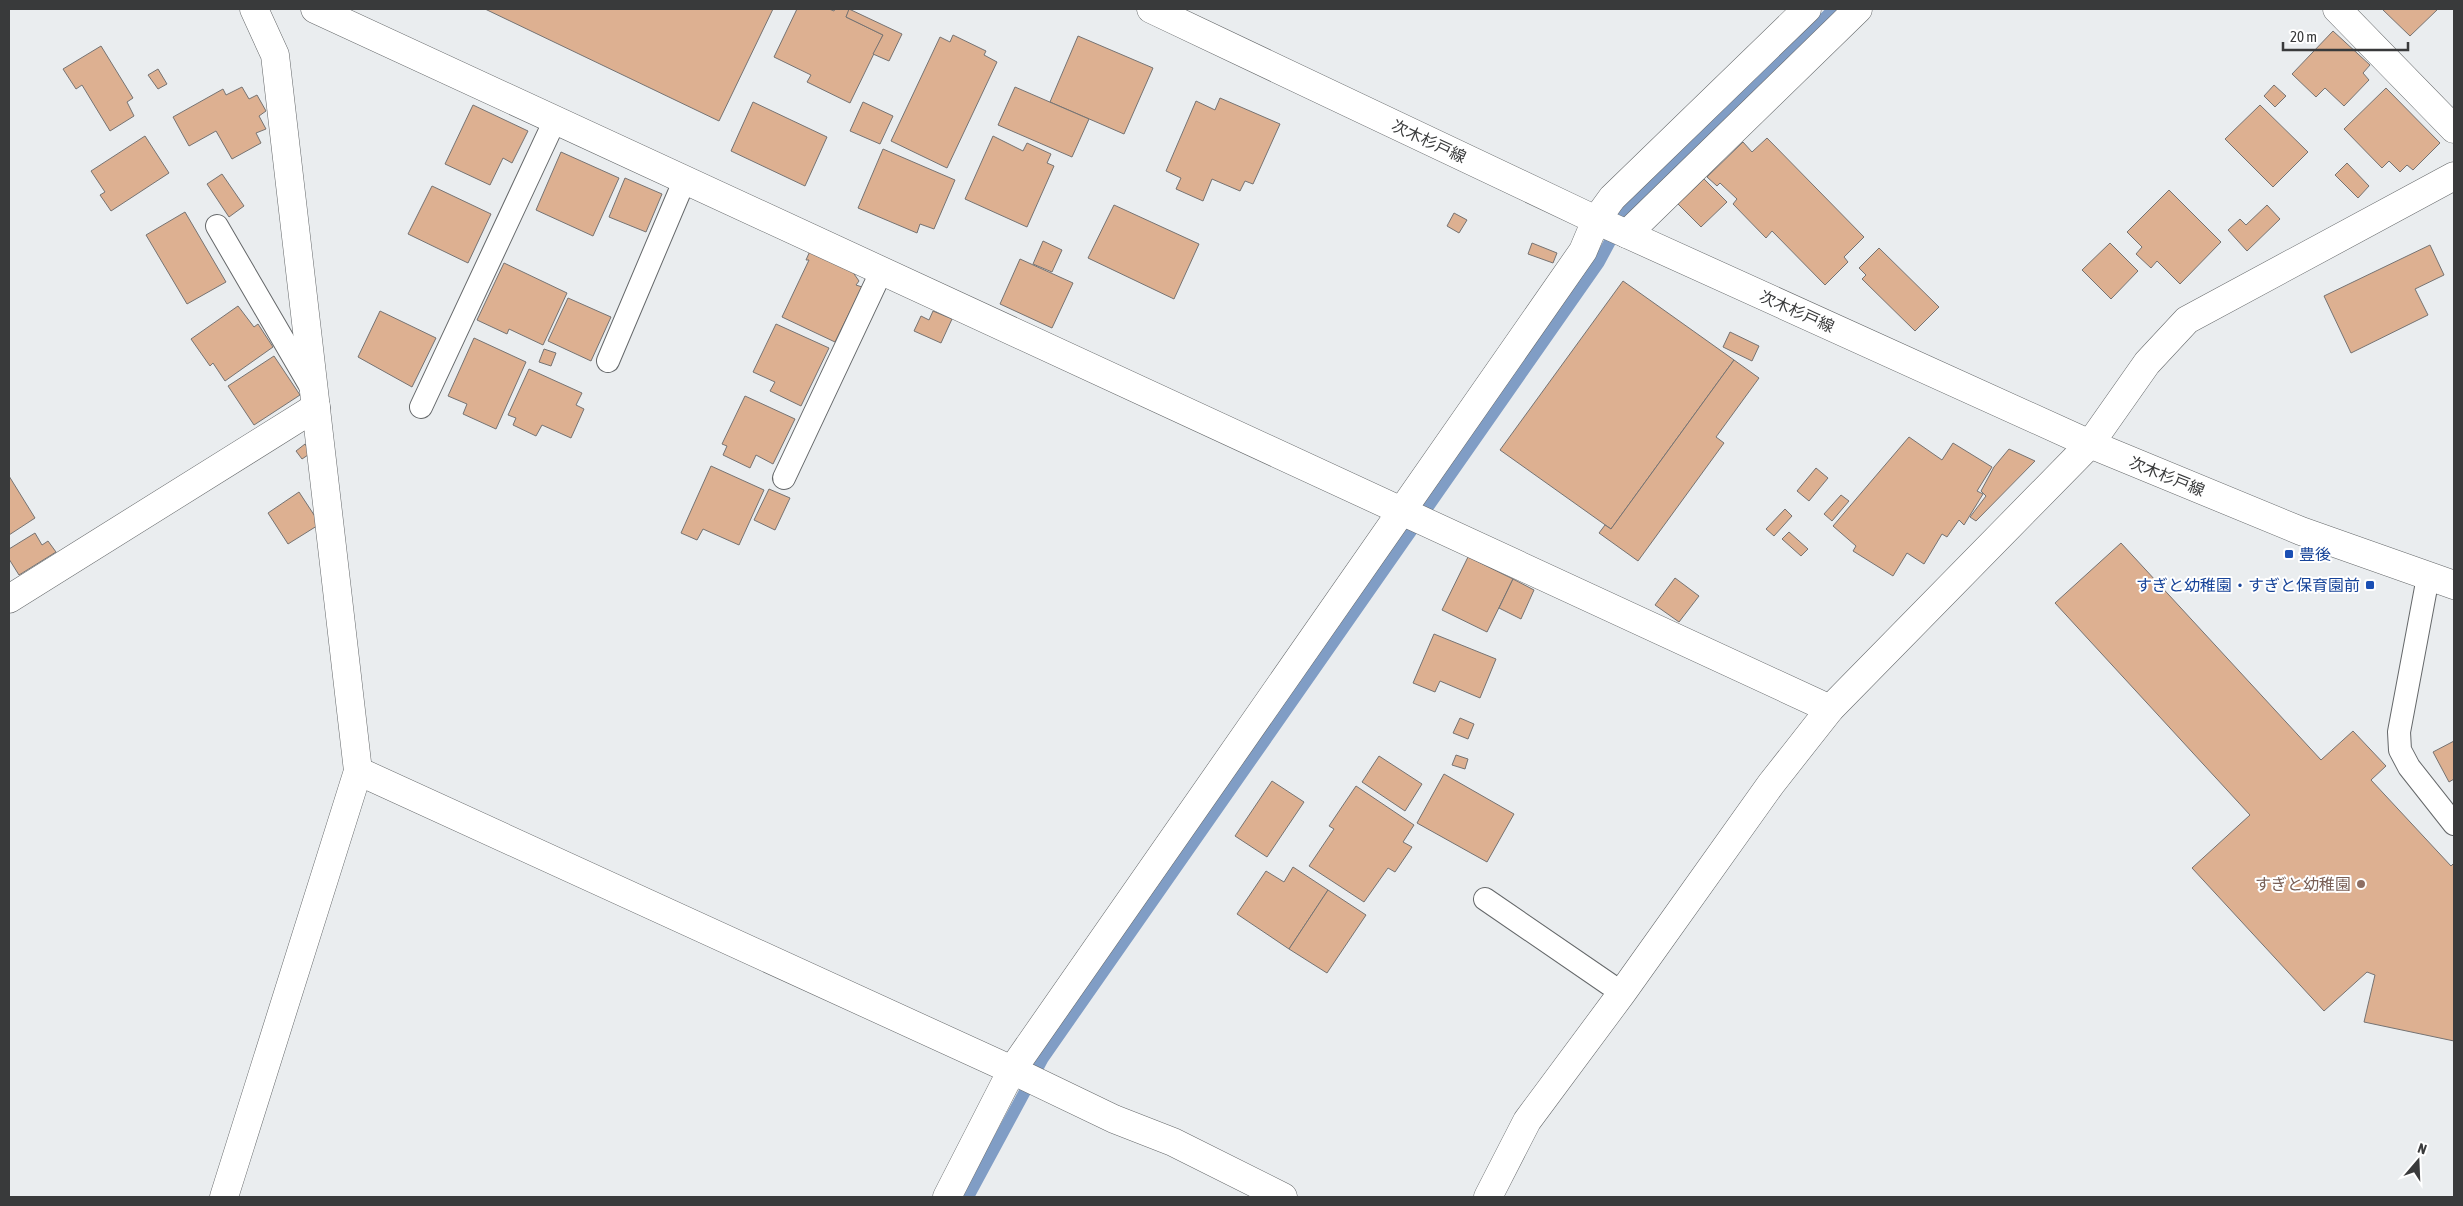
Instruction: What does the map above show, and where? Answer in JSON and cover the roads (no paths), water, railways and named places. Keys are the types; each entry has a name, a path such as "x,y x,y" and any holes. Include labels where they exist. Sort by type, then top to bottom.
{"street":[{"path":"224,1197 358,771 275,55 254,9"},
{"path":"314,9 1401,509 1830,709"},
{"name":"次木杉戸線","path":"1151,9 1596,220 2090,444 2301,531 2454,585"},
{"path":"947,1197 1012,1070 1401,509 1583,251 1596,220 1612,198 1807,9"},
{"path":"1627,234 1858,9"},
{"path":"2337,9 2454,129"},
{"path":"1488,1197 1527,1121 1622,993 1771,784 1830,709 2090,444 2147,362 2187,320 2454,176"},
{"path":"9,599 315,400"},
{"path":"358,771 1012,1070 1114,1119 1173,1142 1284,1197"}],"lane":[{"path":"421,407 555,120"},
{"path":"608,360 685,179"},
{"path":"217,226 315,400"},
{"path":"784,478 882,270"},
{"path":"2428,577 2399,732 2400,750 2409,767 2454,824"},
{"path":"1485,899 1622,993"}],"waterway":[{"path":"968,1197 1043,1058 1599,262 1630,204 1834,9"}],"place":[{"name":"豊後","path":"2289,554"},
{"name":"すぎと幼稚園・すぎと保育園前","path":"2370,585"},
{"name":"すぎと幼稚園","path":"2361,884"}]}
